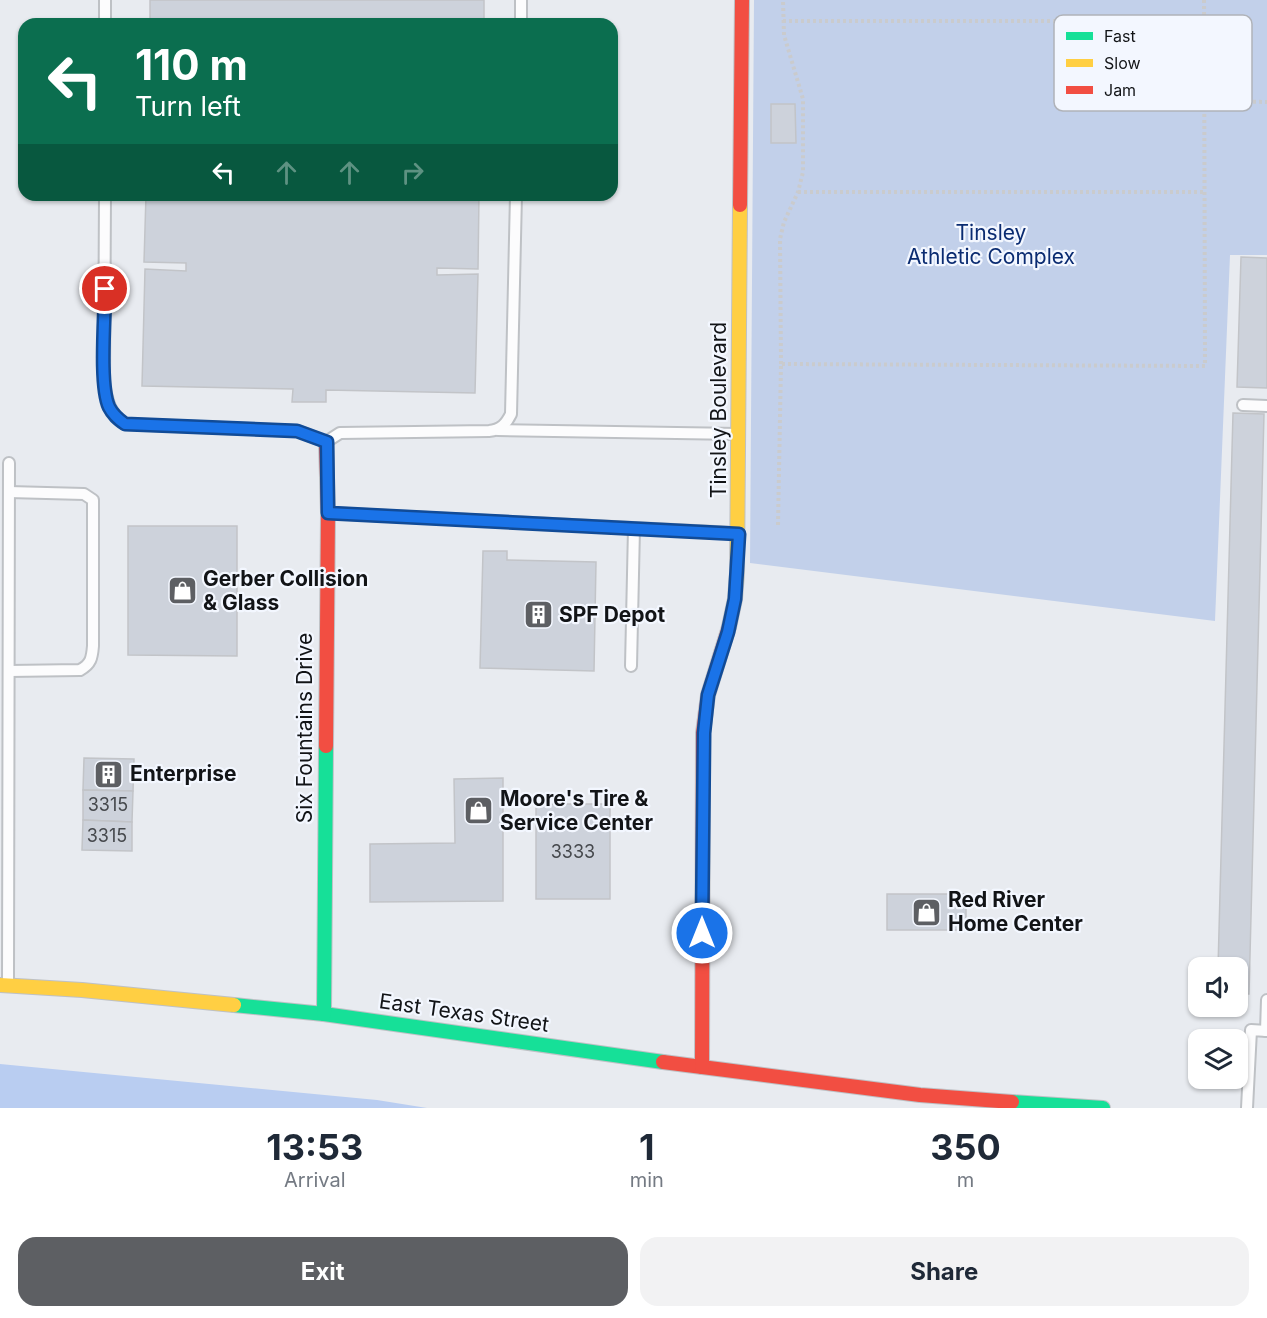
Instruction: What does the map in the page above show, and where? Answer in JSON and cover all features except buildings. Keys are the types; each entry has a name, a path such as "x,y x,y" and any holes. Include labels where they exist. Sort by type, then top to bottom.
{"street":[{"name":"Tinsley Boulevard","path":"702,1067 704,733 708,695 728,632 735,599 739,534 742,0"},
{"name":"Six Fountains Drive","path":"324,1014 327,442"},
{"name":"East Texas Street","path":"4,985 82,990 324,1014 920,1095 1103,1108"},
{"name":"East Texas Street","path":"920,1095 975,1108"}],"lane":[{"path":"105,0 105,18"},
{"path":"521,0 521,18"},
{"path":"105,201 105,383 109,406 116,417 125,424 297,431 327,442 340,433 498,430 740,434"},
{"path":"498,430 507,422 511,414 516,201"},
{"path":"1243,405 1267,406"},
{"path":"4,985 9,671 9,464"},
{"path":"9,492 84,494 93,500 93,646 88,666 80,670 9,671"},
{"path":"328,513 739,534"},
{"path":"631,666 634,528"},
{"path":"1247,1108 1251,1030 1267,1031 1267,1000"}],"path":[{"path":"778,525 781,364 780,239 803,172 803,99 784,34 783,0"},
{"path":"783,21 1054,21"},
{"path":"1252,102 1267,102"},
{"path":"781,364 1205,366 1205,111"},
{"path":"798,192 1204,192"}],"green space":[{"name":"Tinsley Athletic Complex","path":"754,0 1267,0 1267,255 1230,255 1215,621 750,563"}],"shaded area":[{"path":"0,1064 377,1100 427,1108 0,1108"}],"traffic: fast":[{"path":"324,1014 326,746"},
{"path":"234,1005 324,1014 663,1062"},
{"path":"1012,1102 1103,1108"}],"traffic: slow":[{"path":"729,627 735,599 737,573 740,205"},
{"path":"0,985 82,990 234,1005"}],"traffic: jam":[{"path":"740,205 742,0"},
{"path":"326,442 328,513 326,746"},
{"path":"702,1067 703,733 708,695 729,627"},
{"path":"663,1062 920,1095 1012,1102"}],"place":[{"name":"Gerber Collision & Glass","path":"182,591"},
{"name":"SPF Depot","path":"538,615"},
{"name":"Enterprise","path":"109,774"},
{"name":"Moore's Tire & Service Center","path":"479,811"},
{"name":"Red River Home Center","path":"927,912"}],"route":[{"path":"105,289 105,383 109,406 116,417 125,424 297,431 327,442 328,513 739,534 735,599 728,632 708,695 704,733 702,933"}]}
